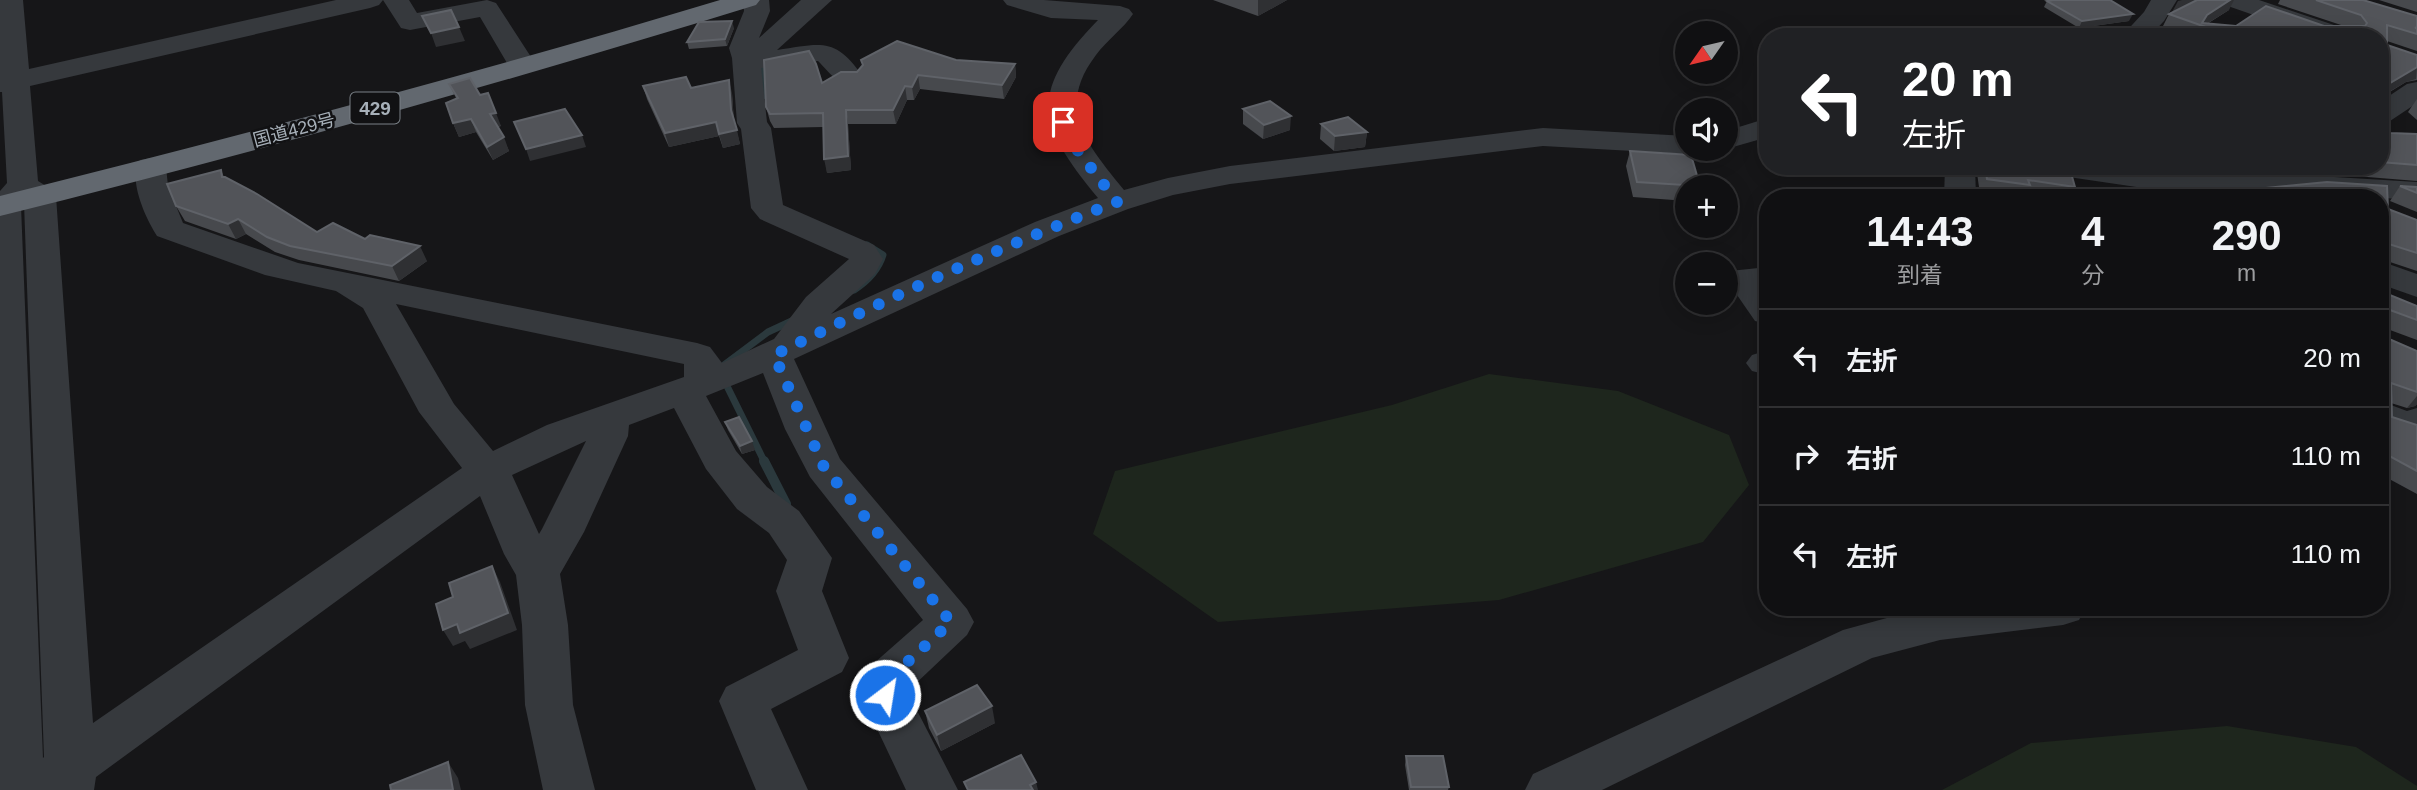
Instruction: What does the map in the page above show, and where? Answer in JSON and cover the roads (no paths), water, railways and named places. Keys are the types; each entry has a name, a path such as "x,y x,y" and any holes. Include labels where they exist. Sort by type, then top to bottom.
{"highway":[{"name":"国道429号","path":"13,197 151,167 508,64 715,0"},
{"name":"国道429号","path":"13,197 747,0"}],"street":[{"path":"10,0 8,82 13,197 18,790"},
{"path":"8,82 370,0"},
{"path":"396,0 410,22 487,8 508,64"},
{"path":"756,0 757,11 742,48 746,60 752,123 757,128 766,208 862,252 866,260 863,267 818,305 797,337 774,355"},
{"path":"746,60 760,52 793,17 820,0"},
{"path":"1016,0 1051,10 1120,14 1093,38 1083,52 1061,102 1063,122 1076,148 1117,202"},
{"path":"2142,28 2155,16 2164,0"},
{"path":"2246,7 2314,28"},
{"path":"746,60 825,52 849,77"},
{"path":"1738,136 1759,130"},
{"path":"60,782 488,470 561,435 706,383 774,355 998,251 1117,202 1168,187 1230,175 1543,137 1675,144"},
{"path":"151,167 152,186 169,229 233,248 262,264 330,281 697,355 705,366 720,459 752,498 784,522 810,558 799,591 825,658 743,701 782,790"},
{"path":"2117,175 2184,185 2318,185 2333,189"},
{"path":"2184,185 2193,189"},
{"path":"2318,185 2328,189"},
{"path":"13,197 60,782"},
{"path":"2389,275 2417,287"},
{"path":"1759,277 1742,278 1759,301"},
{"path":"330,281 377,301 439,412 488,470 538,574 549,705 569,790"},
{"path":"774,355 824,467 951,622 890,678 885,695 932,790"},
{"path":"538,574 562,532 608,436 610,416"},
{"path":"2389,418 2406,426 2417,421"},
{"path":"1551,790 1860,643 1940,622 1989,616"}],"waterway":[{"path":"761,62 764,96"},
{"path":"854,290 872,275 883,255 867,245"},
{"path":"724,365 768,332 796,319"},
{"path":"723,378 764,462"},
{"path":"764,462 786,504"}]}
